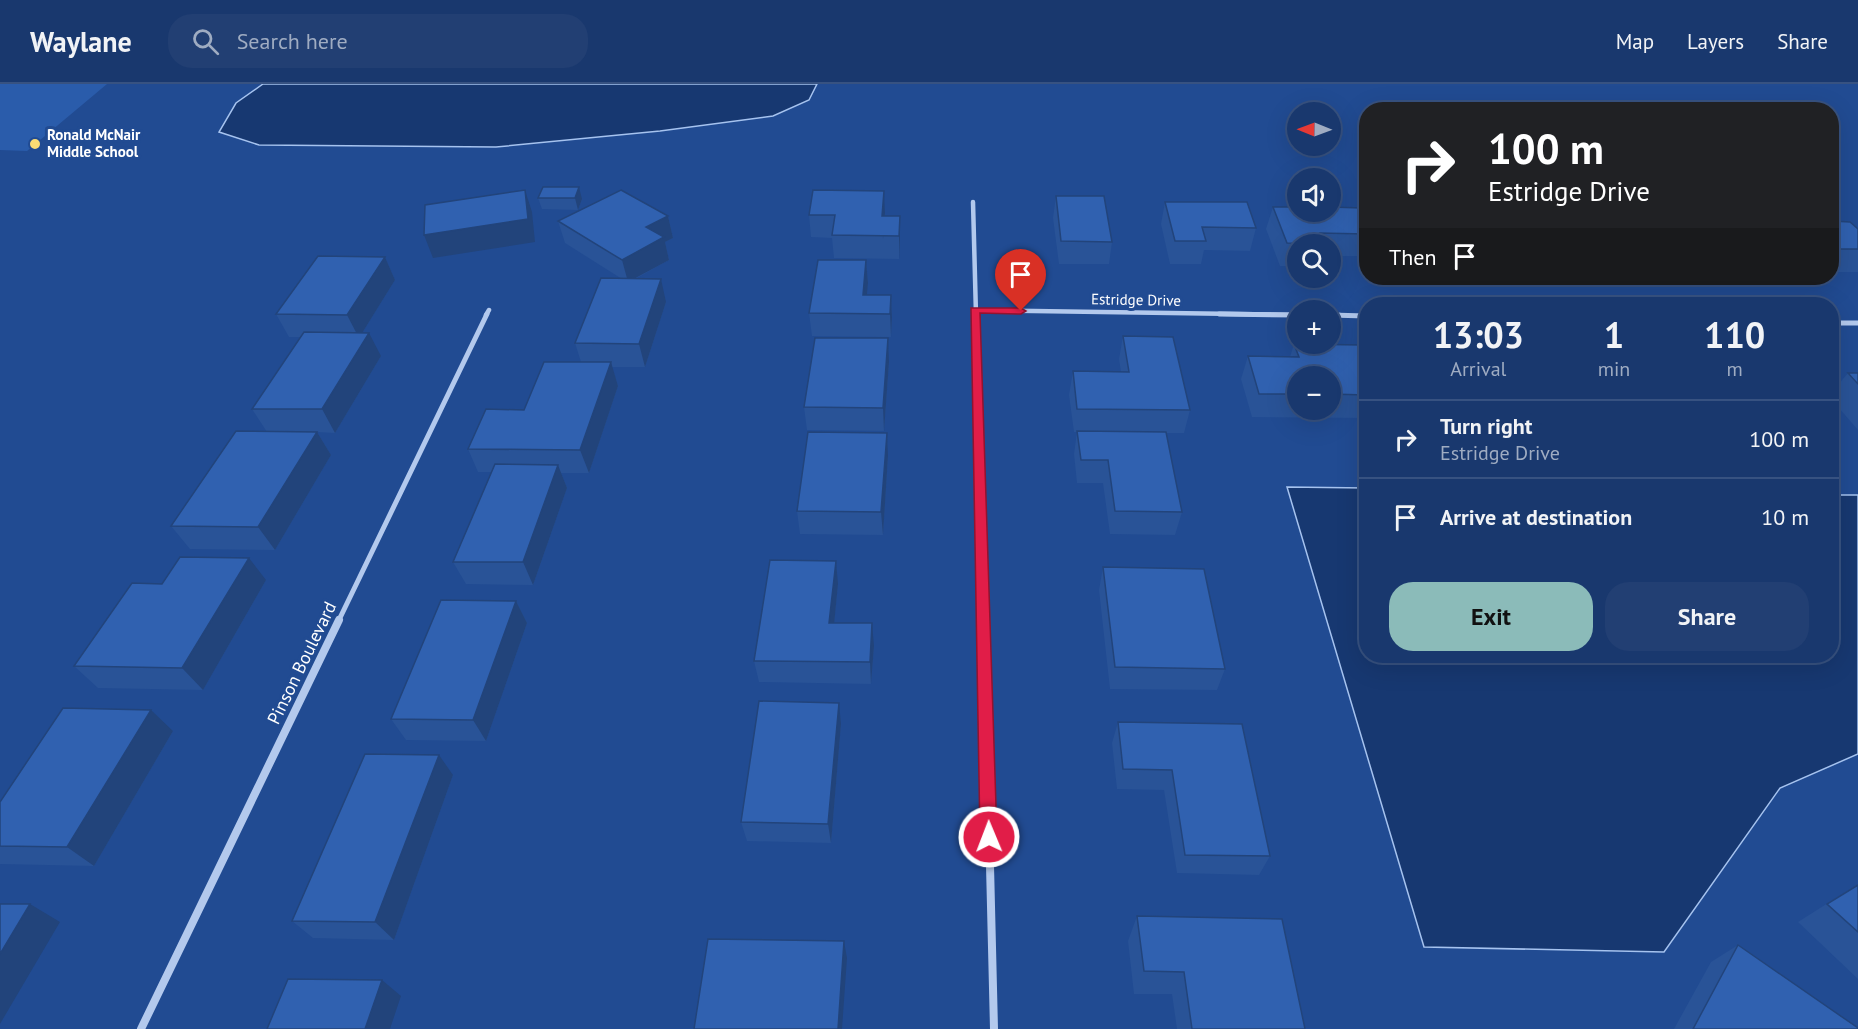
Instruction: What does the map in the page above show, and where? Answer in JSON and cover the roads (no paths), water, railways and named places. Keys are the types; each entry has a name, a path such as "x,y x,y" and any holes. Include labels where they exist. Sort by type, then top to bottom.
{"street":[{"path":"973,202 994,1029"},
{"name":"Pinson Boulevard","path":"141,1029 489,310"},
{"name":"Estridge Drive","path":"974,310 1287,315"},
{"path":"1341,315 1359,316"},
{"path":"1839,323 1858,323"}],"place":[{"name":"Ronald McNair Middle School","path":"35,144"}]}
